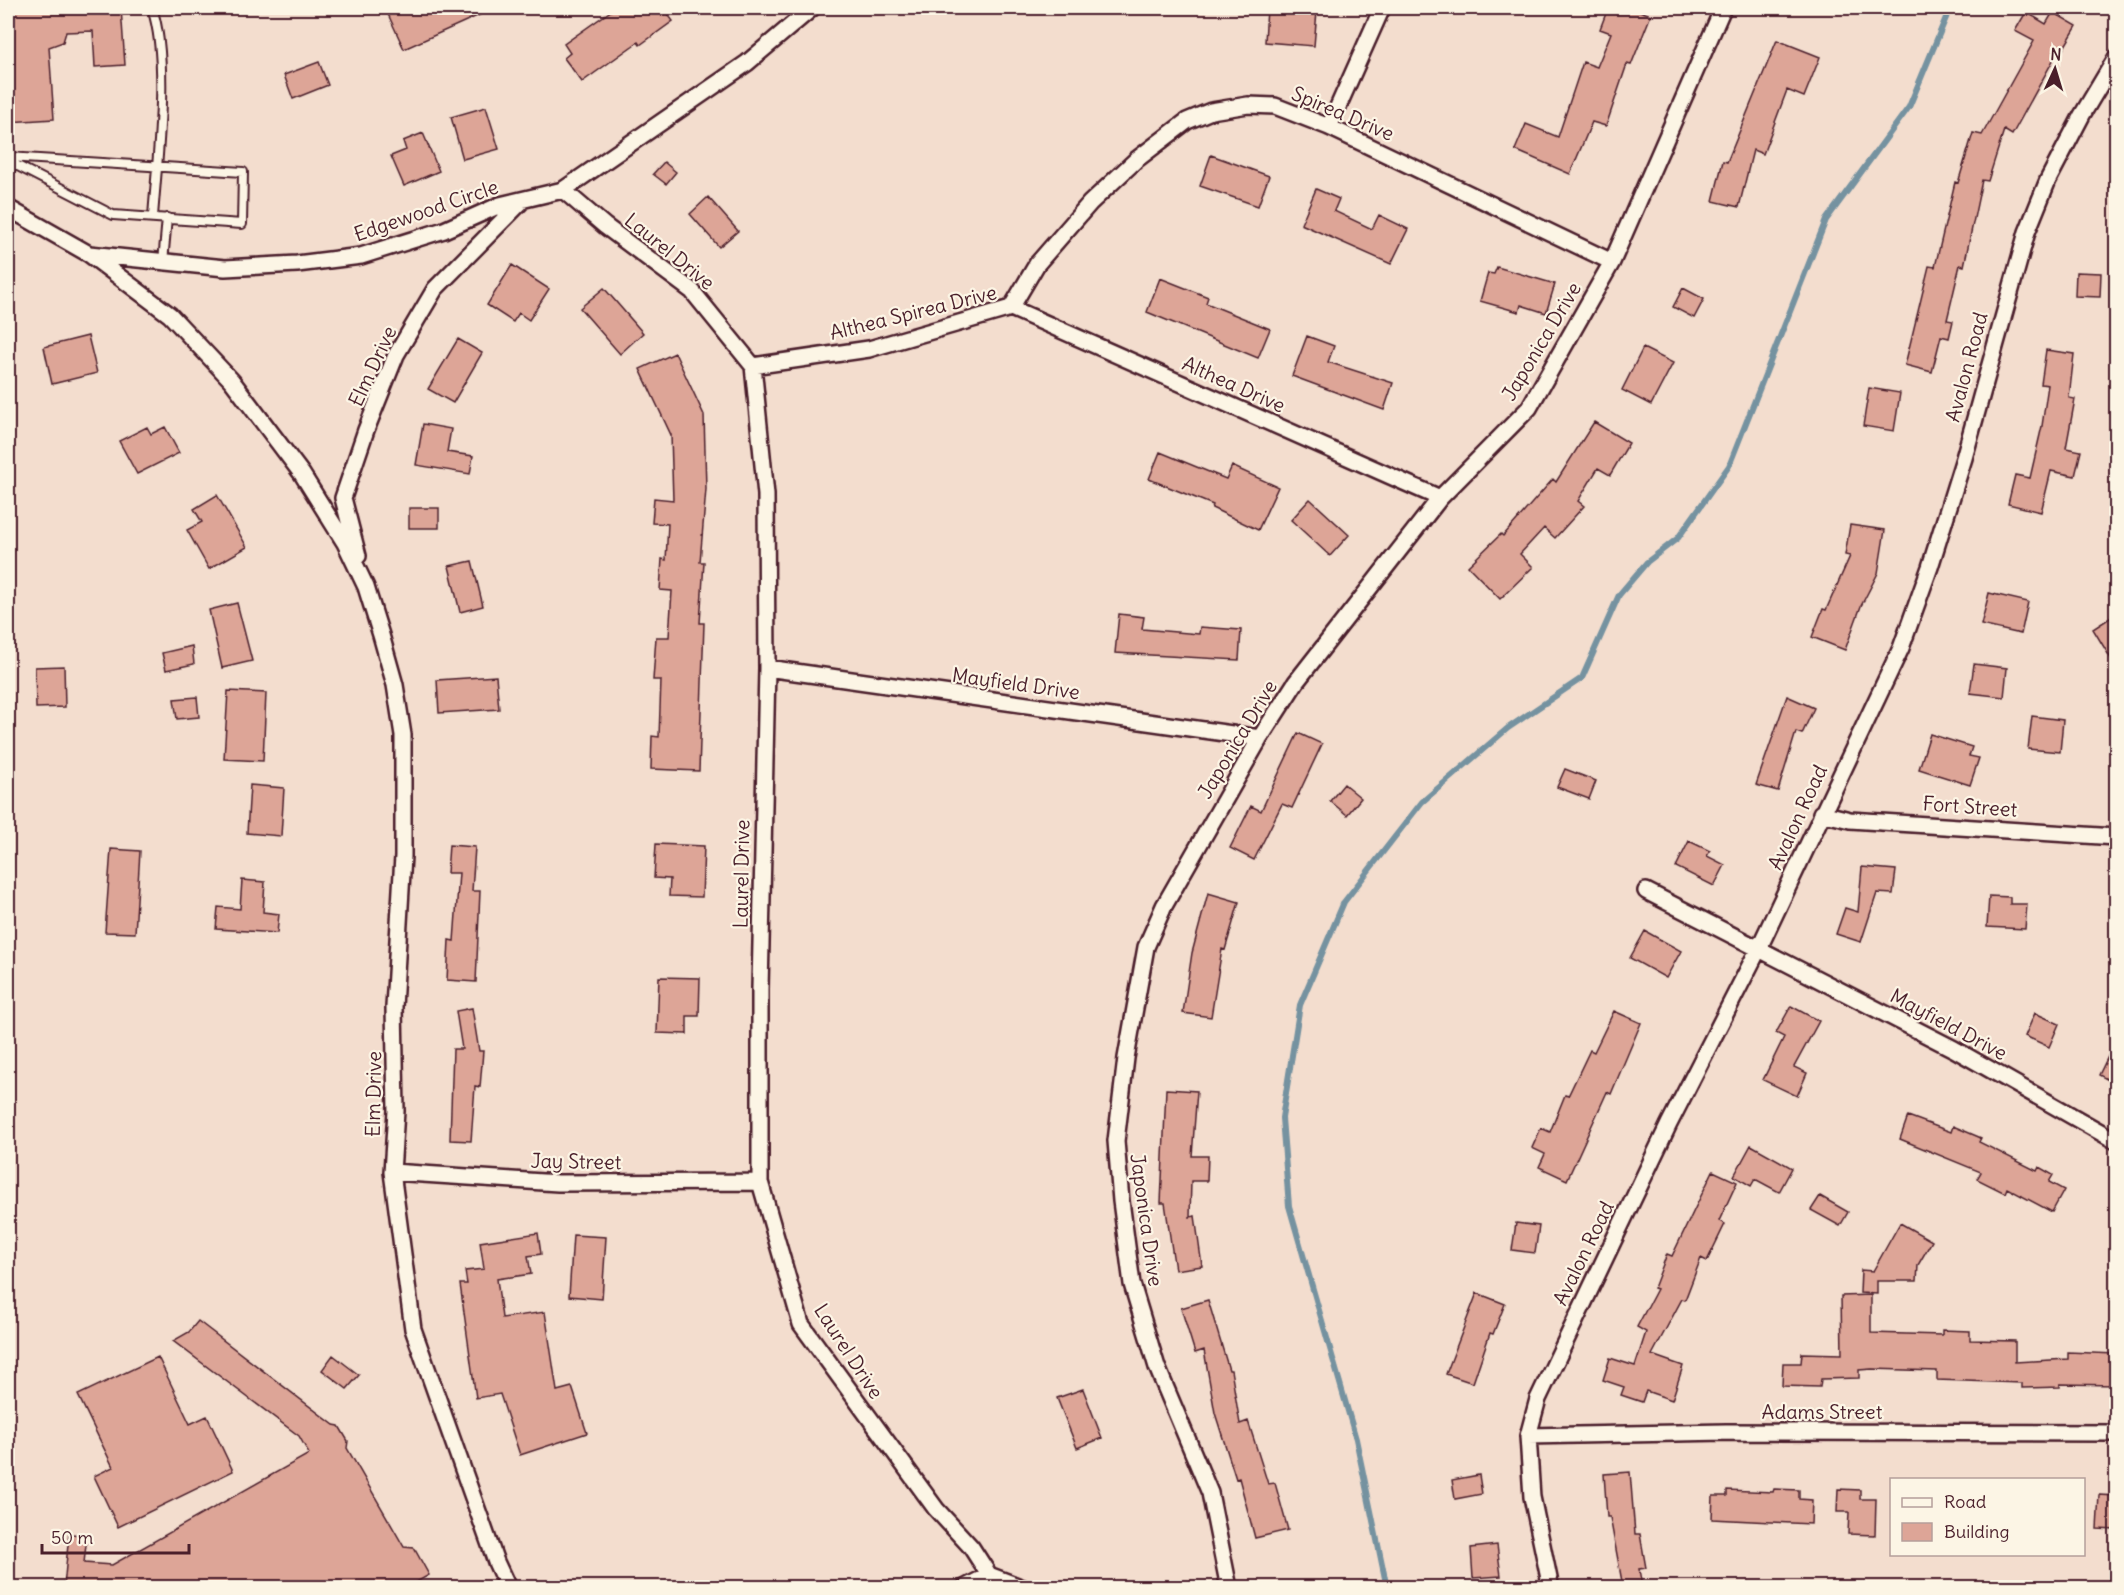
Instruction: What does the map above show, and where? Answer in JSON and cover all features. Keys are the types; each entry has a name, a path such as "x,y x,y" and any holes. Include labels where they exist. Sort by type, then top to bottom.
{"street":[{"name":"Edgewood Circle","path":"8,207 88,254 225,268 297,264 361,256 444,230 500,205 563,190 747,63 812,8"},
{"path":"1329,127 1382,8"},
{"name":"Japonica Drive","path":"1229,1587 1210,1493 1157,1367 1132,1284 1116,1141 1126,1058 1146,947 1164,906 1260,738 1296,682 1440,498 1529,408 1612,262 1723,8"},
{"name":"Avalon Road","path":"1551,1587 1532,1497 1528,1436 1538,1400 1561,1346 1669,1124 1760,948 1821,813 1901,648 1930,567 1964,458 2027,232 2048,180 2082,115 2116,58"},
{"name":"Spirea Drive","path":"1011,309 1037,264 1090,203 1136,160 1186,122 1211,111 1248,105 1275,106 1329,127 1612,262"},
{"name":"Laurel Drive","path":"563,190 605,226 692,291 753,366 766,495 767,668 760,988 760,1182 801,1324 929,1500 970,1547 989,1575"},
{"name":"Elm Drive","path":"508,1587 496,1562 413,1329 392,1172 396,1111 394,1007 403,856 403,735 395,685 343,498 366,430 396,355 435,289 525,198"},
{"name":"Elm Drive","path":"88,254 170,315 232,381 302,474 345,543 366,587"},
{"name":"Althea Spirea Drive","path":"753,366 869,349 1011,309"},
{"name":"Althea Drive","path":"1011,309 1440,498"},
{"name":"Mayfield Drive","path":"767,668 1260,738"},
{"name":"Fort Street","path":"1821,813 1850,820 2116,837"},
{"name":"Mayfield Drive","path":"1646,891 1953,1049 2116,1141"},
{"name":"Jay Street","path":"392,1172 558,1183 760,1182"},
{"name":"Adams Street","path":"1528,1436 1726,1432 2116,1433"},
{"path":"964,1587 989,1575 1023,1587"}],"lane":[{"path":"152,8 160,31 153,217"},
{"path":"8,157 243,172 242,224 113,214 8,161"},
{"path":"163,263 167,218"}],"building":[{"path":"8,8 121,8 125,65 95,67 93,31 66,32 63,42 49,47 54,119 8,122"},
{"path":"396,8 495,8 404,49 387,12"},
{"path":"615,8 663,8 673,21 640,45 638,42 582,82 564,58 570,53 564,44"},
{"path":"1267,8 1317,11 1314,46 1265,42"},
{"path":"1608,8 1631,8 1651,15 1631,65 1627,64 1606,126 1592,122 1570,174 1515,150 1526,124 1558,137 1583,62 1597,67 1611,33 1600,29"},
{"path":"2026,12 2046,24 2053,12 2077,26 2059,56 2056,55 2012,135 2004,130 1988,181 1982,180 1964,266 1960,265 1947,320 1953,321 1949,338 1941,336 1932,372 1905,365 1929,266 1935,267 1955,182 1958,183 1973,133 1982,135 2034,41 2015,31"},
{"path":"1777,40 1820,57 1804,97 1787,90 1763,154 1753,150 1739,207 1713,201 1723,161 1727,162"},
{"path":"319,62 328,85 293,99 284,75"},
{"path":"486,107 499,149 463,159 451,117"},
{"path":"423,133 439,171 404,186 391,156 406,150 403,141"},
{"path":"1211,155 1269,176 1258,206 1200,186"},
{"path":"664,162 676,172 666,184 653,174"},
{"path":"1316,189 1339,199 1334,211 1372,229 1379,215 1408,229 1391,264 1301,224"},
{"path":"708,197 738,231 719,247 690,214"},
{"path":"512,265 549,289 529,320 519,313 513,322 487,305"},
{"path":"1497,267 1555,284 1546,313 1521,305 1519,312 1480,301 1488,273 1494,274"},
{"path":"2076,272 2101,273 2100,297 2075,296"},
{"path":"1160,278 1208,297 1206,303 1270,329 1258,358 1147,312"},
{"path":"604,288 643,333 620,354 580,308"},
{"path":"1683,288 1704,299 1694,318 1673,307"},
{"path":"88,336 97,373 52,384 44,347"},
{"path":"1307,336 1334,346 1328,362 1393,383 1384,410 1292,376"},
{"path":"458,339 482,353 453,403 428,389"},
{"path":"1643,348 1673,363 1651,405 1622,390"},
{"path":"2046,350 2074,354 2069,398 2075,399 2066,448 2081,451 2075,476 2051,471 2041,512 2008,504 2015,475 2030,478 2042,426 2048,385 2041,384"},
{"path":"675,353 704,415 706,489 700,562 704,562 700,623 704,623 699,771 651,769 652,736 659,737 661,680 653,680 656,637 669,637 672,591 660,590 662,559 666,560 668,524 652,523 654,498 673,500 671,435 640,369"},
{"path":"1869,388 1900,393 1894,431 1863,426"},
{"path":"1594,422 1629,443 1610,475 1598,468 1578,501 1584,506 1555,538 1544,528 1520,554 1533,567 1500,599 1468,566 1501,534 1503,536 1553,479 1556,482"},
{"path":"423,424 451,429 447,452 473,456 470,474 416,465"},
{"path":"147,427 151,434 165,427 179,453 137,474 119,441"},
{"path":"1160,452 1226,479 1232,466 1278,487 1258,530 1212,508 1213,505 1149,479"},
{"path":"217,495 247,547 209,569 187,530 202,522 194,509"},
{"path":"1310,499 1349,535 1330,556 1291,520"},
{"path":"409,508 439,508 439,528 409,528"},
{"path":"1850,525 1885,530 1878,573 1861,606 1845,650 1812,637 1823,609 1826,610 1850,556 1845,555"},
{"path":"472,561 483,606 460,612 449,566"},
{"path":"1989,593 2028,602 2021,634 1981,625"},
{"path":"237,603 252,661 222,668 209,610"},
{"path":"1119,614 1144,617 1142,629 1199,634 1200,627 1241,630 1239,660 1115,653"},
{"path":"2116,614 2116,667 2093,629"},
{"path":"192,646 194,664 166,670 162,653"},
{"path":"1974,664 2007,668 2004,697 1970,693"},
{"path":"64,666 65,707 36,708 35,667"},
{"path":"496,676 499,709 439,713 437,680"},
{"path":"228,691 266,693 263,761 224,759"},
{"path":"1787,696 1814,708 1802,734 1796,732 1778,791 1756,785"},
{"path":"197,697 199,717 177,719 174,699"},
{"path":"2032,716 2063,720 2060,752 2028,749"},
{"path":"1298,733 1322,744 1292,808 1282,804 1254,860 1230,848 1251,806 1261,811"},
{"path":"1930,734 1972,747 1969,756 1979,758 1970,785 1919,769"},
{"path":"1565,769 1596,781 1589,799 1557,787"},
{"path":"1344,784 1361,798 1347,815 1330,801"},
{"path":"250,785 284,788 281,836 247,833"},
{"path":"1689,841 1710,851 1707,856 1725,865 1714,886 1676,867"},
{"path":"656,844 704,846 702,897 669,896 670,879 654,878"},
{"path":"449,845 475,847 472,891 480,891 476,982 447,980 449,940 454,941 459,873 447,873"},
{"path":"111,849 140,851 135,933 105,932"},
{"path":"1862,867 1896,870 1893,894 1877,893 1861,942 1836,934 1845,908 1858,912"},
{"path":"242,880 265,882 263,912 279,914 277,933 216,929 218,907 240,909"},
{"path":"1208,893 1239,902 1225,950 1222,949 1211,1017 1183,1013 1192,953"},
{"path":"1989,896 2010,897 2010,904 2027,904 2025,929 1987,927"},
{"path":"1645,931 1681,951 1666,978 1630,958"},
{"path":"659,977 700,978 699,1016 687,1016 687,1034 657,1033"},
{"path":"1791,1006 1819,1021 1794,1067 1807,1073 1797,1096 1763,1080 1784,1037 1776,1033"},
{"path":"472,1008 479,1051 483,1051 480,1087 475,1086 471,1141 450,1140 453,1049 462,1049 456,1011"},
{"path":"1614,1011 1641,1023 1611,1094 1607,1092 1567,1180 1539,1167 1545,1154 1532,1148 1541,1128 1550,1132 1565,1095 1568,1096 1590,1050 1594,1052"},
{"path":"2035,1013 2059,1024 2049,1047 2025,1036"},
{"path":"2116,1040 2116,1084 2099,1075"},
{"path":"1166,1089 1197,1091 1192,1156 1208,1156 1207,1181 1191,1181 1190,1217 1195,1216 1202,1266 1175,1270 1165,1203 1161,1203"},
{"path":"1908,1116 1951,1132 1953,1126 1981,1138 1979,1142 2037,1171 2039,1167 2053,1175 2049,1182 2064,1190 2052,1212 2007,1188 2005,1193 1977,1179 1981,1172 1900,1139"},
{"path":"1751,1145 1792,1168 1779,1192 1755,1179 1751,1186 1734,1176"},
{"path":"1713,1171 1737,1182 1719,1221 1725,1224 1707,1261 1701,1258 1685,1300 1682,1299 1652,1355 1683,1366 1672,1400 1646,1391 1642,1402 1621,1395 1624,1387 1603,1380 1610,1358 1635,1366 1646,1332 1637,1327 1657,1289 1654,1288 1667,1254 1672,1256"},
{"path":"1820,1196 1848,1212 1840,1226 1811,1210"},
{"path":"1516,1223 1539,1226 1535,1253 1512,1250"},
{"path":"1900,1223 1932,1241 1918,1265 1917,1281 1877,1281 1877,1294 1860,1293 1861,1270 1873,1271"},
{"path":"538,1233 541,1254 528,1256 531,1274 497,1279 502,1318 545,1312 557,1391 572,1387 587,1433 520,1455 500,1394 476,1398 460,1284 467,1284 465,1271 484,1269 480,1242"},
{"path":"573,1235 606,1237 602,1299 569,1296"},
{"path":"1477,1293 1505,1304 1493,1334 1490,1333 1473,1383 1446,1374"},
{"path":"1871,1295 1871,1333 1942,1335 1942,1330 1970,1331 1970,1340 2015,1341 2015,1362 2068,1359 2068,1352 2116,1354 2116,1385 2060,1384 2060,1387 2022,1388 2022,1383 1937,1380 1937,1371 1872,1369 1859,1370 1859,1378 1821,1379 1820,1387 1782,1386 1783,1363 1801,1363 1802,1353 1842,1354 1841,1296"},
{"path":"1208,1300 1229,1370 1231,1370 1240,1424 1248,1421 1268,1484 1275,1483 1288,1530 1255,1538 1239,1478 1236,1479 1215,1413 1204,1350 1195,1353 1181,1308"},
{"path":"198,1321 334,1425 339,1426 348,1441 347,1448 404,1547 414,1548 429,1575 408,1587 64,1587 69,1534 87,1535 84,1563 112,1565 309,1454 299,1436 173,1341 189,1332"},
{"path":"333,1355 359,1375 347,1389 322,1370"},
{"path":"158,1357 190,1424 207,1416 233,1471 118,1527 94,1476 113,1467 78,1395"},
{"path":"1083,1389 1102,1438 1077,1448 1057,1398"},
{"path":"1630,1472 1635,1534 1640,1534 1646,1568 1639,1569 1642,1587 1623,1587 1610,1517 1607,1517 1604,1474"},
{"path":"1479,1475 1482,1494 1455,1499 1452,1480"},
{"path":"1774,1489 1799,1490 1799,1499 1812,1500 1811,1524 1712,1519 1713,1496 1727,1496 1727,1490 1773,1492"},
{"path":"1838,1489 1860,1490 1860,1499 1876,1499 1875,1535 1848,1534 1849,1512 1837,1512"},
{"path":"2099,1495 2116,1496 2116,1530 2097,1529"},
{"path":"1497,1545 1501,1576 1473,1578 1471,1548"}],"waterway":[{"path":"1387,1588 1356,1439 1289,1206 1282,1118 1300,1005 1344,902 1422,802 1508,728 1582,678 1619,595 1647,562 1678,538 1729,466 1826,220 1909,107 1950,8"}]}
